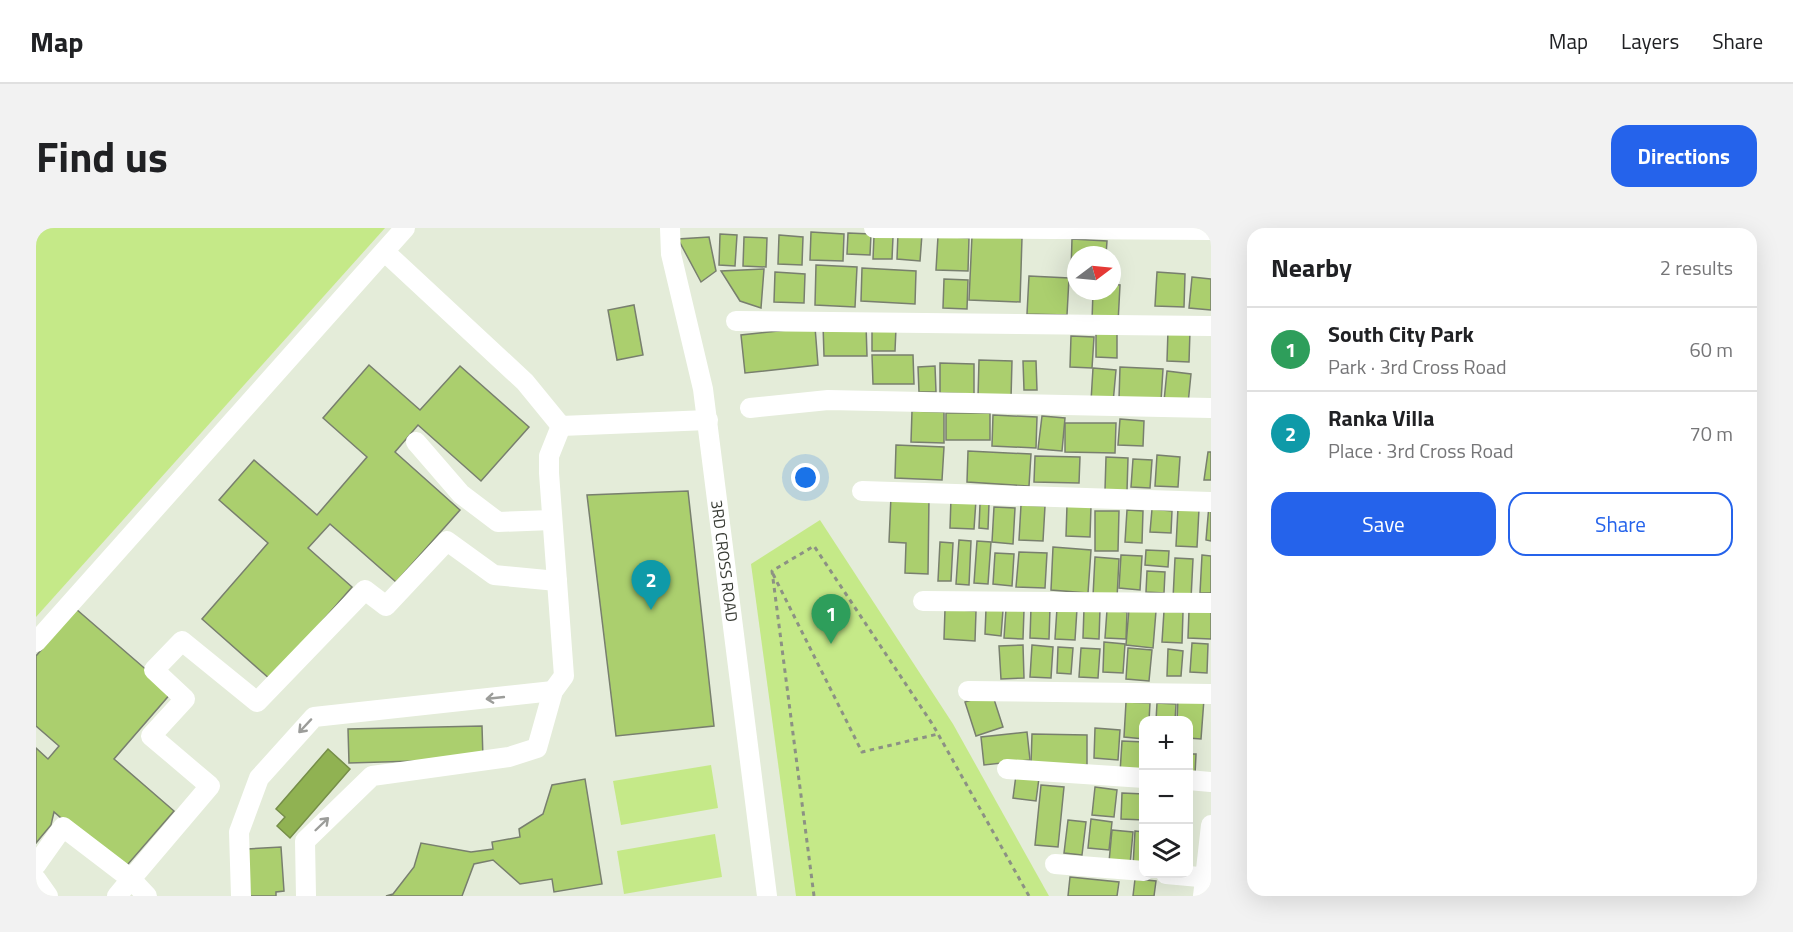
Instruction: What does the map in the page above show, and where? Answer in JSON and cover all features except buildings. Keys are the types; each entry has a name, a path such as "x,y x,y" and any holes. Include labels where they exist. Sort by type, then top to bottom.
{"street":[{"path":"36,642 405,228"},
{"name":"3RD CROSS ROAD","path":"670,228 670,254 698,362 708,420 767,896"},
{"path":"874,228 1211,230"},
{"path":"385,252 525,382 561,426"},
{"path":"736,321 1211,326"},
{"path":"750,408 828,400 1211,408"},
{"path":"561,426 708,420"},
{"path":"306,896 305,841 372,776 509,757 537,748 553,691 564,676 549,456 561,426"},
{"path":"416,442 461,494 498,522 552,520"},
{"path":"862,491 1211,502"},
{"path":"117,896 210,786 151,736 185,699 154,670 182,641 257,702 365,590 386,606 447,541 494,575 557,581"},
{"path":"923,601 1211,603"},
{"path":"242,896 239,832 259,777 314,717 553,691"},
{"path":"968,691 1211,694"},
{"path":"1007,769 1139,778"},
{"path":"1193,780 1211,782"},
{"path":"1184,878 1206,884 1211,825"},
{"path":"36,866 63,827 131,879 147,896"},
{"path":"1055,864 1139,872"},
{"path":"36,879 48,896"}],"path":[{"path":"772,571 814,546 938,734 1029,896"},
{"path":"772,571 862,752 938,734"},
{"path":"772,571 814,896"}],"shaded area":[{"path":"36,228 385,228 36,617"},
{"path":"820,520 953,724 1049,896 796,896 751,564"},
{"path":"328,749 350,769 290,838 277,826 285,817 276,809"},
{"path":"711,765 718,808 621,825 613,781"},
{"path":"715,834 722,877 624,894 617,851"}],"place":[{"name":"Ranka Villa","path":"651,610"},
{"name":"South City Park","path":"831,644"}]}
